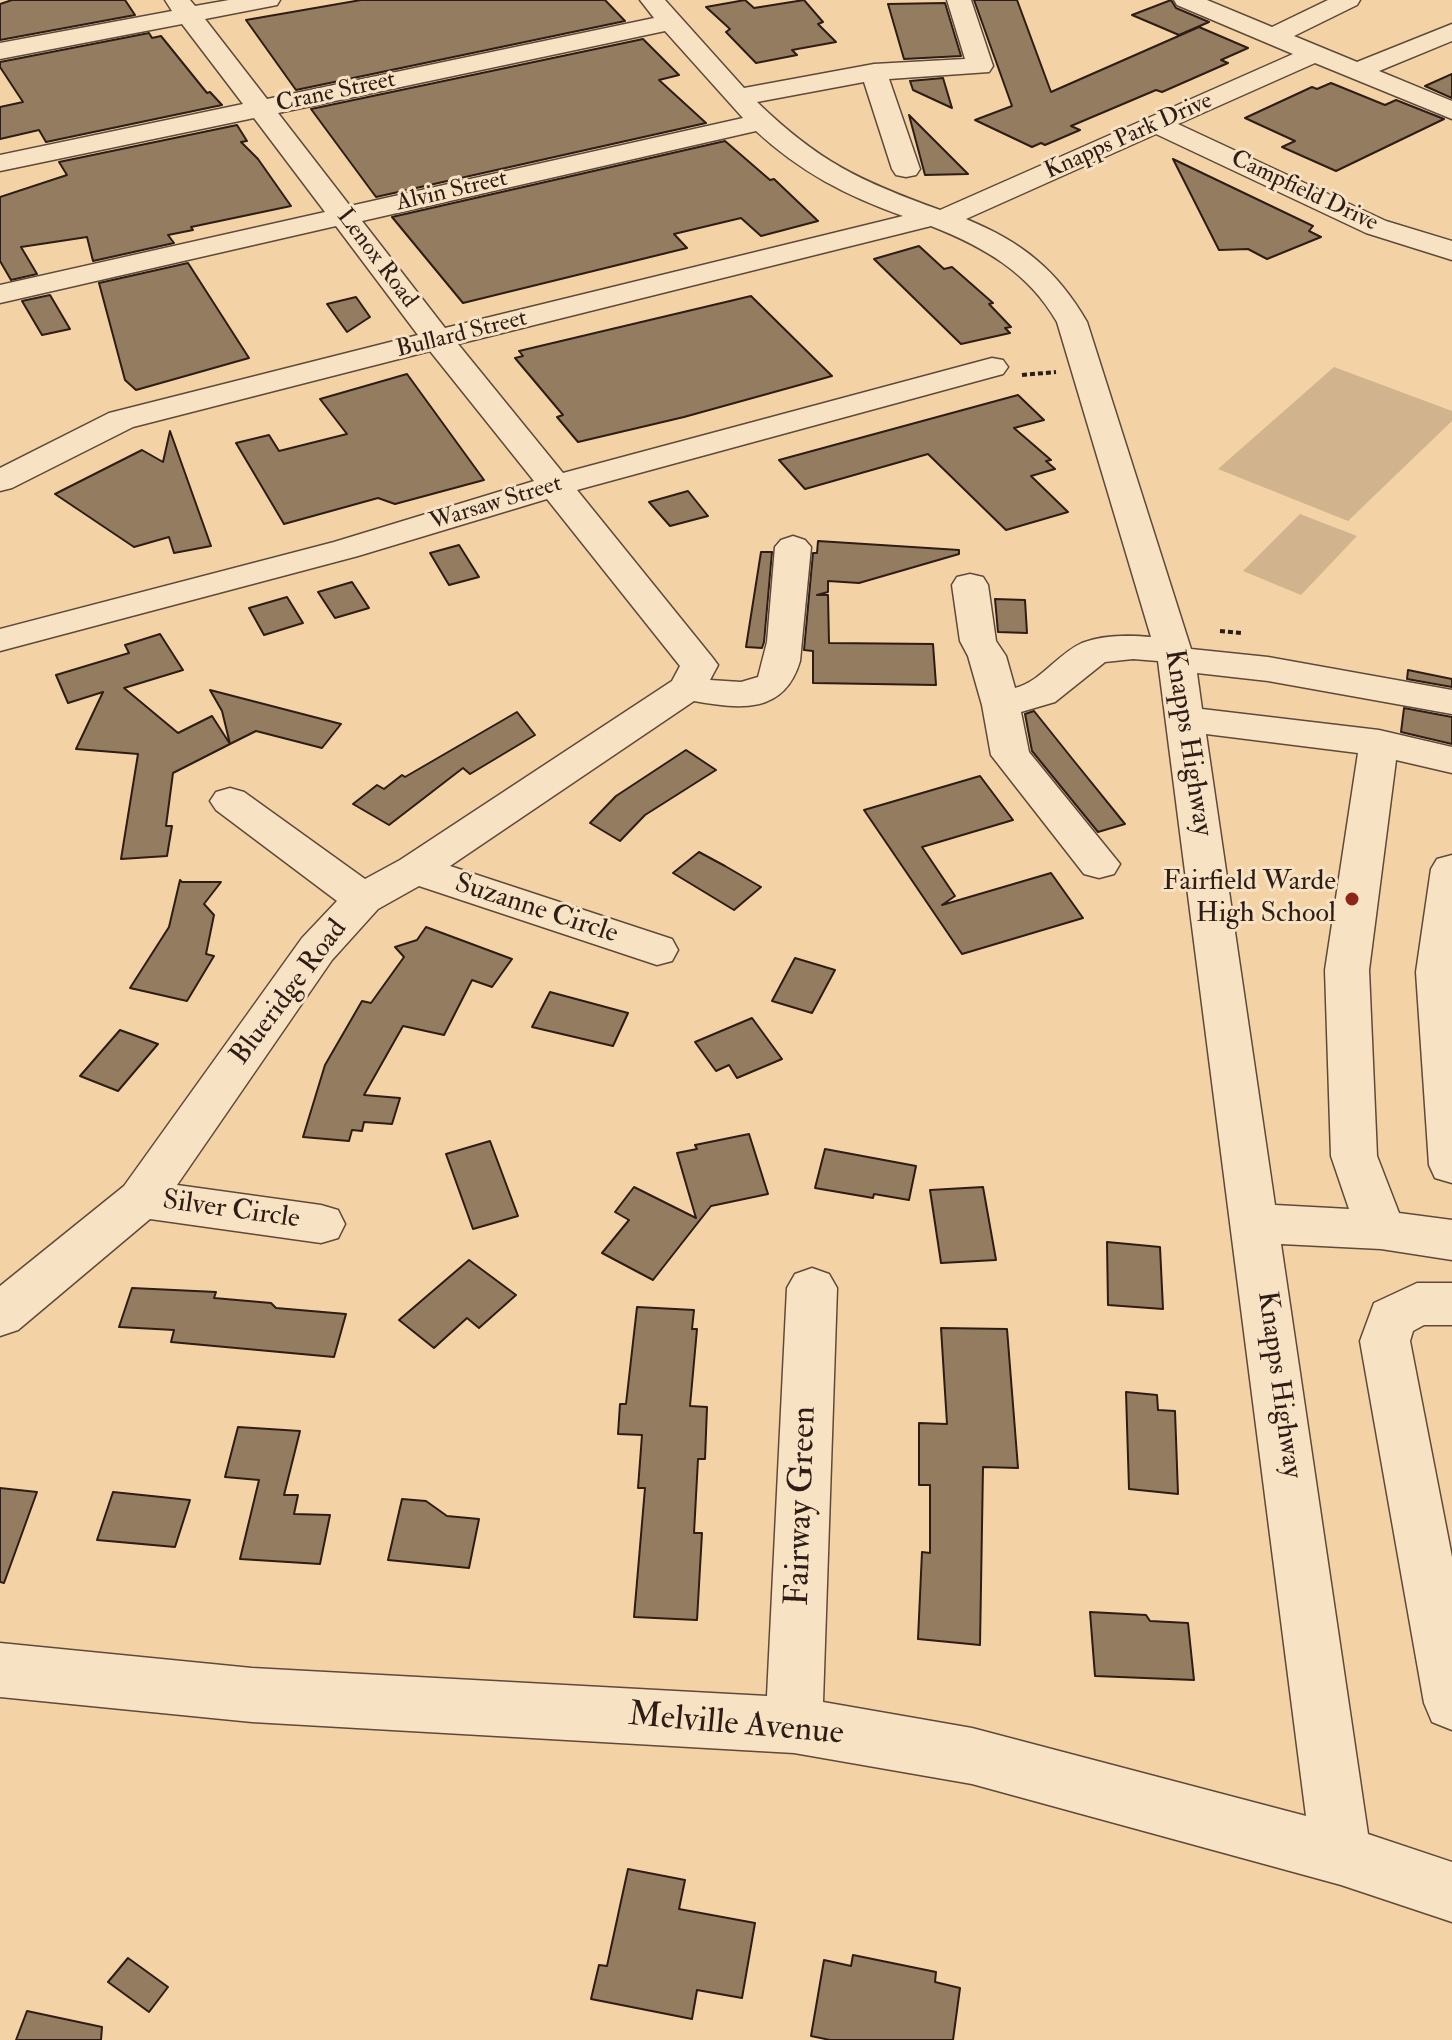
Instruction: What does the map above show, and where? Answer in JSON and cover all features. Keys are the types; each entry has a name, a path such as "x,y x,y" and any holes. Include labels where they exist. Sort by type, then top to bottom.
{"street":[{"path":"0,51 183,8 268,0"},
{"name":"Alvin Street","path":"0,294 345,217 752,109 874,72 980,66 959,0"},
{"path":"1186,0 1360,70 1452,111"},
{"path":"1275,35 1348,0"},
{"name":"Lenox Road","path":"183,8 553,486 693,676"},
{"name":"Crane Street","path":"0,163 260,109 662,11"},
{"name":"Knapps Highway","path":"662,11 752,109 808,161 844,182 991,241 1053,290 1072,322 1175,655 1256,1223 1341,1855"},
{"path":"1360,70 1452,32"},
{"name":"Knapps Park Drive","path":"938,218 1158,125 1314,54"},
{"path":"874,72 906,169"},
{"name":"Campfield Drive","path":"1158,125 1376,227 1452,251"},
{"name":"Bullard Street","path":"0,481 121,420 169,406 938,218"},
{"name":"Warsaw Street","path":"0,640 346,549 553,486 1001,372"},
{"path":"693,676 739,696 772,685 783,667 793,547"},
{"path":"970,585 978,641 987,656 1001,705 1010,755 1099,864"},
{"path":"1001,705 1042,693 1094,652 1133,647 1452,702"},
{"name":"Blueridge Road","path":"0,1315 141,1199 317,949 363,899 415,870 693,676"},
{"path":"1186,719 1379,743 1452,760"},
{"path":"1379,743 1347,970 1354,1156 1381,1230"},
{"path":"230,801 363,899"},
{"path":"1452,869 1438,972 1452,1165"},
{"name":"Suzanne Circle","path":"415,870 657,950"},
{"name":"Silver Circle","path":"141,1199 321,1224"},
{"path":"1256,1223 1381,1230 1452,1240"},
{"name":"Fairway Green","path":"794,1725 812,1288"},
{"path":"1452,1304 1417,1304 1392,1318 1385,1341 1435,1518 1452,1703"},
{"name":"Melville Avenue","path":"0,1670 252,1695 794,1725 972,1756 1341,1855 1452,1892"}],"path":[{"path":"1001,372 1057,372"}],"shaded area":[{"path":"1334,367 1452,411 1452,421 1348,521 1218,469"},
{"path":"1300,514 1357,536 1301,595 1243,571"}],"building":[{"path":"12,0 125,0 135,15 0,40 0,4"},
{"path":"361,0 605,0 625,21 296,90 246,20"},
{"path":"745,0 754,8 804,0 823,22 818,24 836,42 792,50 797,55 756,63 726,32 730,29 706,7"},
{"path":"974,0 1017,0 1051,92 1199,27 1248,48 1221,60 1228,63 1071,126 1080,130 1045,145 1041,143 1032,147 975,120 1012,106"},
{"path":"1171,0 1176,8 1209,22 1179,35 1132,15"},
{"path":"945,3 961,56 904,59 888,4"},
{"path":"149,33 152,38 161,36 207,93 210,92 222,105 46,142 39,130 0,139 0,107 23,102 0,67 0,62"},
{"path":"643,39 679,75 659,80 706,123 376,197 311,109"},
{"path":"1452,74 1452,98 1425,86"},
{"path":"943,78 952,108 913,90 910,81"},
{"path":"1331,83 1385,105 1396,100 1444,119 1336,171 1282,147 1295,141 1245,118 1312,87 1317,89"},
{"path":"909,115 968,174 925,175"},
{"path":"237,125 247,141 241,142 258,159 291,206 191,227 193,230 168,235 174,243 93,261 87,237 21,247 37,274 11,280 0,261 0,197 67,175 59,162"},
{"path":"725,141 770,180 774,179 818,221 761,236 741,218 674,234 687,248 463,303 392,217"},
{"path":"1173,159 1313,226 1309,231 1321,237 1267,259 1248,249 1219,250"},
{"path":"919,246 944,269 952,267 993,303 989,304 1011,327 1005,328 1010,333 961,344 874,259"},
{"path":"188,263 249,358 136,390 125,380 99,283"},
{"path":"50,295 70,329 42,335 22,301"},
{"path":"751,296 832,376 684,417 578,442 557,417 563,415 515,358 523,356 519,351"},
{"path":"356,297 370,317 347,332 327,304"},
{"path":"407,374 484,480 395,504 378,498 284,524 236,443 269,435 279,451 347,434 320,399"},
{"path":"1018,395 1044,420 1014,428 1051,460 1046,461 1055,469 1031,476 1068,512 1006,530 928,454 805,489 779,460"},
{"path":"170,431 211,546 174,553 169,537 134,547 55,494 142,450 163,462"},
{"path":"688,491 708,516 670,526 649,502"},
{"path":"818,541 959,550 959,554 859,583 828,581 828,592 817,595 828,595 829,643 933,644 936,685 813,683 813,651 804,650 813,553 817,553"},
{"path":"459,545 479,577 449,585 430,553"},
{"path":"761,552 772,552 764,642 762,648 746,647"},
{"path":"352,582 369,608 335,618 318,592"},
{"path":"287,597 303,623 264,635 249,608"},
{"path":"995,599 1025,600 1027,633 998,632"},
{"path":"160,634 183,670 124,688 178,733 212,716 230,744 173,773 166,826 172,826 167,856 121,859 138,754 76,749 103,692 68,703 56,675 129,653 125,645"},
{"path":"1408,670 1452,679 1452,687 1407,679"},
{"path":"210,690 341,724 322,748 256,731 230,744 222,711"},
{"path":"1404,708 1452,717 1452,744 1401,732"},
{"path":"1034,711 1125,824 1098,832 1032,751 1025,714"},
{"path":"517,712 535,735 470,774 463,768 389,825 353,804 377,785 384,789 402,775 405,777"},
{"path":"686,750 716,770 645,815 620,841 590,823 616,796"},
{"path":"980,776 1013,820 922,847 955,896 942,905 1051,873 1083,918 962,954 864,810"},
{"path":"699,852 761,887 734,910 673,873"},
{"path":"180,880 221,882 204,904 214,915 206,954 214,956 187,1001 130,988 169,927"},
{"path":"426,927 512,959 492,987 472,980 444,1035 403,1026 364,1095 400,1098 392,1124 364,1122 362,1131 352,1130 349,1141 303,1137 325,1065 362,1001 371,1003 404,957 395,947 417,940"},
{"path":"795,958 835,970 812,1013 772,1001"},
{"path":"550,992 628,1013 613,1046 532,1027"},
{"path":"752,1018 782,1059 737,1078 729,1065 716,1071 695,1042"},
{"path":"120,1030 158,1044 118,1091 80,1076"},
{"path":"749,1134 768,1194 711,1206 653,1280 602,1253 629,1220 615,1212 634,1187 696,1218 677,1153 697,1149 695,1145"},
{"path":"490,1141 518,1216 473,1229 446,1154"},
{"path":"825,1149 916,1166 909,1200 874,1194 873,1198 815,1188"},
{"path":"983,1187 996,1260 941,1263 930,1190"},
{"path":"1107,1242 1160,1247 1163,1309 1108,1305"},
{"path":"469,1260 516,1295 479,1328 467,1318 434,1348 399,1320"},
{"path":"132,1288 216,1292 214,1298 271,1303 276,1308 346,1314 334,1357 171,1342 174,1330 119,1327"},
{"path":"637,1307 694,1310 692,1329 697,1329 690,1406 707,1407 705,1459 698,1459 694,1533 702,1533 697,1620 634,1617 645,1488 638,1488 642,1435 618,1434 620,1404 626,1404"},
{"path":"941,1328 1007,1329 1018,1468 983,1467 980,1645 918,1639 922,1552 930,1553 930,1485 919,1485 919,1423 947,1424"},
{"path":"1126,1392 1157,1395 1158,1410 1175,1411 1178,1494 1129,1489"},
{"path":"238,1427 300,1431 284,1495 298,1495 294,1514 330,1515 320,1564 240,1559 259,1480 225,1477"},
{"path":"0,1488 37,1492 4,1583 0,1582"},
{"path":"113,1492 190,1500 175,1547 97,1540"},
{"path":"402,1499 426,1501 447,1516 479,1519 469,1568 388,1560"},
{"path":"1090,1612 1146,1615 1150,1621 1188,1623 1194,1680 1095,1676"},
{"path":"628,1869 685,1880 679,1909 755,1923 742,1998 697,1990 692,2019 591,1999 599,1965 607,1966"},
{"path":"853,1955 936,1972 935,1982 960,1988 953,2040 830,2040 811,2036 824,1960 851,1966"},
{"path":"128,1958 168,1987 149,2012 108,1982"},
{"path":"27,2011 102,2027 101,2040 16,2040"}],"place":[{"name":"Fairfield Warde High School","path":"1352,899"}]}
